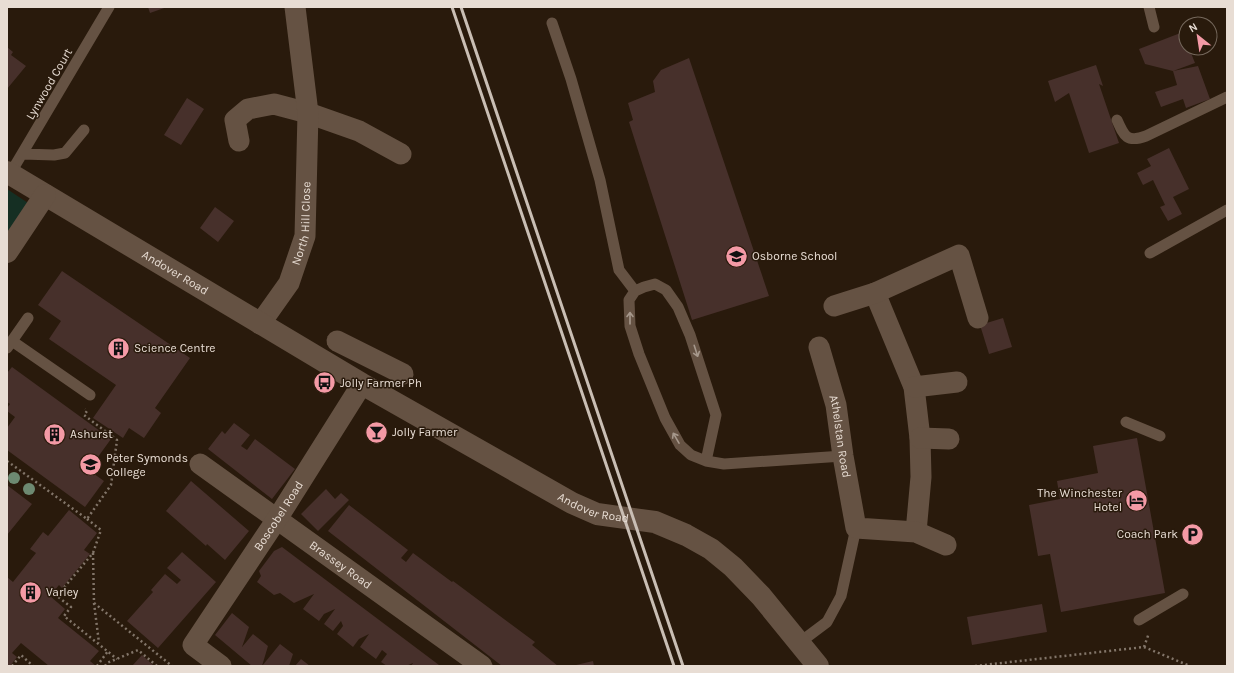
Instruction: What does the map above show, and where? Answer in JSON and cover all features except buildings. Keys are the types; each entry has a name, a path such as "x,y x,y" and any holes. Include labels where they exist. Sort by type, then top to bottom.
{"main road":[{"name":"Andover Road","path":"8,173 343,373 572,503 597,514 655,522 686,535 711,549 733,567 760,596 818,666"},
{"path":"7,252 45,195"}],"street":[{"name":"North Hill Close","path":"260,324 289,283 305,236 308,113 295,7"},
{"path":"239,141 236,120 248,109 274,104 308,113 360,132 401,154"},
{"path":"834,306 875,293 959,255 978,318"},
{"path":"875,293 914,388 920,438 920,477 916,532"},
{"path":"337,341 403,374"},
{"name":"Athelstan Road","path":"819,347 836,405 843,456 856,528"},
{"path":"343,373 358,351"},
{"path":"914,388 957,382"},
{"name":"Boscobel Road","path":"221,666 193,645 277,519 362,384"},
{"path":"920,438 949,439"},
{"name":"Brassey Road","path":"200,464 482,666"},
{"path":"856,528 916,532 946,545"}],"lane":[{"name":"Lynwood Court","path":"8,173 23,154 109,7"},
{"path":"1149,7 1154,27"},
{"path":"552,23 571,79 600,180 618,270 635,291"},
{"path":"1117,120 1125,136 1131,139 1137,139 1227,97"},
{"path":"23,154 54,155 65,153 84,130"},
{"path":"1150,253 1227,210"},
{"path":"706,461 716,415 690,335 678,307 666,290 655,284 644,287 635,291 629,300 630,326 639,354 665,418 680,445 691,455 706,461 724,464 843,456"},
{"path":"28,318 10,344 90,395"},
{"path":"1126,422 1160,436"},
{"name":"Athelstan Road","path":"799,643 827,622 841,596 856,528"},
{"path":"1139,620 1183,594"}],"path":[{"path":"81,406 87,411 84,415 117,440 111,484 87,519"},
{"path":"7,461 101,530 93,553 94,603 99,644"},
{"path":"93,553 57,596 71,607 64,616 117,659"},
{"path":"94,603 172,666"},
{"path":"975,666 1144,647 1190,666"},
{"path":"105,666 107,663 138,650 157,666"},
{"path":"97,666 108,652"},
{"path":"12,666 21,655 33,666"}],"green space":[{"path":"7,189 34,207 7,242"}],"railway":[{"path":"452,7 674,666"},
{"path":"461,7 683,666"}],"place":[{"name":"Osborne School","path":"737,256"},
{"name":"Science Centre","path":"119,348"},
{"name":"Jolly Farmer Ph","path":"325,383"},
{"name":"Jolly Farmer","path":"377,432"},
{"name":"Ashurst","path":"55,434"},
{"name":"Peter Symonds College","path":"90,465"},
{"name":"The Winchester Hotel","path":"1137,500"},
{"name":"Coach Park","path":"1193,534"},
{"name":"Varley","path":"30,592"}]}
